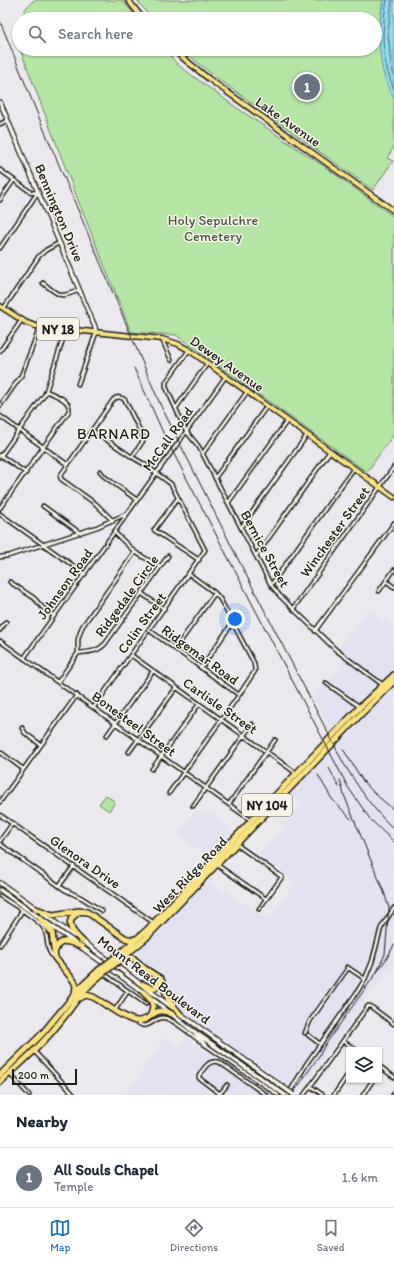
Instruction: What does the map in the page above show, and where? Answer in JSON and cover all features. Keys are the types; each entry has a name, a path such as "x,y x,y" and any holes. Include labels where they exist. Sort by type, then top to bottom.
{"highway":[{"name":"West Ridge Road","path":"0,1074 39,1037 93,978 138,945 156,924 385,687 394,675"},
{"name":"West Ridge Road","path":"119,958 124,951 156,924 237,844 254,822 297,774 360,708 394,681"},
{"path":"36,909 55,915 84,911 91,914 123,936 132,940 141,936"},
{"path":"82,941 72,930 70,924 74,916 84,911"},
{"path":"40,918 49,927 53,934 55,958 71,977 76,986 73,999 85,996 95,998"},
{"path":"123,936 127,943 124,951"},
{"path":"55,958 56,948 62,942 69,942 82,947"},
{"path":"136,961 134,953 138,945"},
{"path":"119,958 129,957 161,979 169,1001 180,1014"},
{"path":"142,984 152,988 156,987 159,981 155,975"},
{"path":"71,977 80,981 93,978"},
{"path":"93,978 89,990 91,995 136,1021 148,1018 154,1012 160,1010 172,1014"},
{"path":"143,992 153,1005 153,1010 148,1018"},
{"name":"West Ridge Road","path":"0,1082 34,1051 53,1031 73,999"}],"main road":[{"path":"128,0 137,12"},
{"name":"Lake Avenue","path":"181,56 209,79 394,211"},
{"name":"Bennington Drive","path":"0,102 80,290 95,326 96,332"},
{"name":"Dewey Avenue","path":"2,307 21,321 40,327 162,339 178,344 208,363 394,497"},
{"name":"Mount Read Boulevard","path":"0,883 294,1095"},
{"name":"Mount Read Boulevard","path":"0,890 82,947 189,1028 286,1095"},
{"path":"189,1028 204,1044"}],"street":[{"path":"0,124 8,120"},
{"path":"0,170 32,193 38,192"},
{"path":"0,200 14,180"},
{"path":"0,248 38,192"},
{"path":"2,307 39,256 49,248 60,243"},
{"path":"43,283 60,296 66,296 80,290"},
{"path":"0,351 21,321"},
{"path":"0,406 21,376 40,327"},
{"path":"26,473 0,456 43,397 66,330"},
{"path":"78,384 96,332"},
{"path":"162,339 171,360"},
{"name":"Bernice Street","path":"189,350 166,384 186,431 195,441 202,453 271,585 315,631 341,654 385,687"},
{"path":"176,408 208,363"},
{"name":"McCall Road","path":"113,521 118,520 121,522 226,376"},
{"path":"0,508 68,413 70,408 65,401 46,391"},
{"path":"202,453 247,392"},
{"path":"113,521 96,504 61,479 60,475 114,400 118,397 123,398 126,402 143,437 132,457"},
{"path":"215,478 267,406"},
{"path":"0,416 68,465"},
{"path":"228,503 287,420"},
{"path":"92,430 171,484 178,498 154,530 199,560"},
{"path":"241,528 308,435"},
{"path":"256,556 330,451"},
{"name":"Winchester Street","path":"293,609 394,467"},
{"path":"271,585 354,468"},
{"path":"100,471 137,500"},
{"name":"Colin Street","path":"94,707 205,550 178,498"},
{"path":"44,506 80,533"},
{"path":"0,514 84,574"},
{"name":"McCall Road","path":"0,557 8,556 80,533 113,521 126,514"},
{"name":"Johnson Road","path":"24,658 121,522"},
{"path":"315,631 394,523"},
{"path":"114,532 135,552 160,567"},
{"name":"Ridgedale Circle","path":"58,682 78,653 78,638 82,627 135,552"},
{"name":"Ridgedale Circle","path":"78,653 94,652 102,647 168,556"},
{"path":"379,591 394,570"},
{"path":"169,793 253,676 255,669 254,663 220,599 215,593 189,574"},
{"path":"386,581 394,587"},
{"path":"10,582 34,598 42,607 54,616"},
{"path":"142,593 164,609"},
{"path":"175,649 215,593"},
{"path":"0,630 6,622"},
{"path":"200,668 233,622"},
{"name":"Ridgemar Road","path":"149,630 239,695"},
{"name":"Bonesteel Street","path":"0,641 254,822"},
{"name":"Carlisle Street","path":"131,655 297,774"},
{"path":"107,735 154,671"},
{"path":"326,683 360,708"},
{"path":"130,752 176,688"},
{"path":"0,802 77,695"},
{"path":"152,769 199,704"},
{"path":"193,806 252,724"},
{"path":"22,728 25,733 41,745"},
{"path":"229,804 275,740"},
{"path":"0,752 23,769"},
{"name":"Glenora Drive","path":"0,815 156,924"},
{"path":"0,840 12,824"},
{"path":"0,844 59,886 102,911"},
{"path":"237,844 240,848 282,877 258,909"},
{"path":"217,864 266,899"},
{"path":"59,886 74,866"},
{"path":"0,896 22,911 44,929 48,950 52,957 55,958"},
{"path":"286,1095 357,992 372,962 381,928 394,908"},
{"path":"0,945 22,911"},
{"path":"320,1044 306,1034 310,1021 348,967 365,978"},
{"name":"Mount Read Boulevard","path":"102,972 146,1004"},
{"path":"115,1010 128,991"},
{"path":"304,1095 368,1006 394,1024"},
{"name":"Mount Read Boulevard","path":"136,1021 145,1026 159,1018 166,1018 278,1095"},
{"path":"343,1040 352,1047"},
{"path":"34,1051 74,1095"},
{"path":"227,1085 220,1094 201,1080 199,1076 206,1065 217,1061 266,1095"},
{"path":"382,1068 394,1077"},
{"path":"9,1074 29,1095"},
{"path":"334,1095 346,1077"},
{"path":"363,1095 371,1083"},
{"path":"310,1086 323,1095"}],"shaded area":[{"path":"369,610 394,627 394,675 333,736 314,699 346,657 338,651 366,611"},
{"path":"394,686 394,961 299,1092 244,1054 233,1069 268,1095 125,1095 166,1036 180,1046 186,1038 216,1059 226,1045 181,1009 174,1000 166,978 161,972 147,966 140,958 137,951 207,879 268,920 270,919 296,882 257,855 303,804 290,794"},
{"path":"209,811 227,824 225,827 234,835 211,859 178,836 194,813 198,812 206,816"}],"green space":[{"path":"34,0 122,0 132,12 24,12 25,9"},
{"path":"137,0 383,0 381,12 146,12"},
{"name":"Holy Sepulchre Cemetery","path":"23,56 170,56 178,65 234,106 328,169 394,217 394,434 367,472 176,335 131,332 72,185"},
{"path":"190,56 381,56 387,82 394,98 394,147 387,158 393,161 373,190 214,76"},
{"path":"106,795 115,802 109,811 99,804"}],"water":[{"path":"383,0 394,0 394,98 388,87 381,63"}],"railway":[{"path":"0,21 12,51"},
{"path":"14,56 160,404 344,764 373,806 394,829"},
{"path":"134,368 165,437 348,787 370,819 394,842"},
{"path":"343,749 363,781 374,793 394,810"},
{"path":"329,768 339,787"},
{"path":"318,775 332,799 351,819"},
{"path":"340,780 344,795 384,892 389,908 385,954 377,972"},
{"path":"292,1095 325,1045 387,958 394,945"}],"place":[{"name":"All Souls Chapel","path":"307,87"}],"district":[{"name":"BARNARD","path":"114,434"}]}
